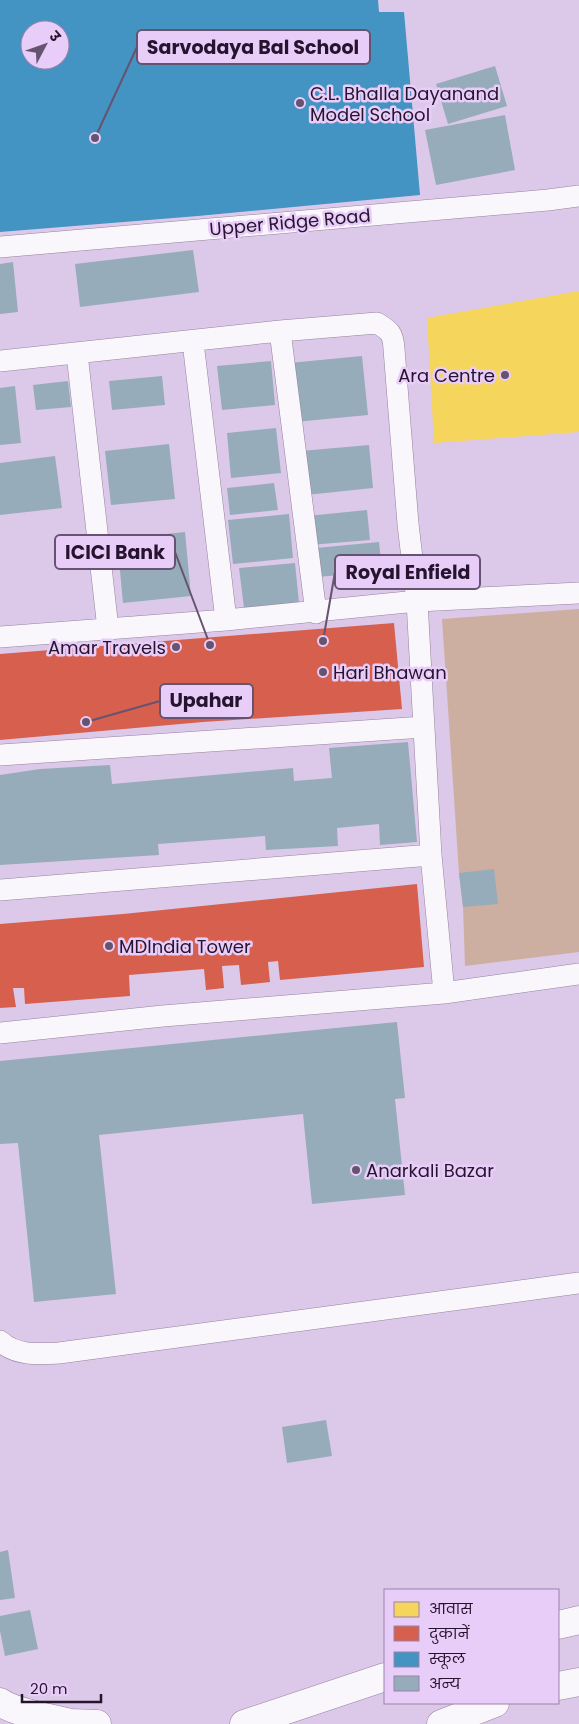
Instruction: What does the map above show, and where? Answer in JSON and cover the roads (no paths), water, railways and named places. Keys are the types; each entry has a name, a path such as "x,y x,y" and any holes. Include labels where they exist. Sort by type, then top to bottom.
{"main road":[{"path":"559,1626 579,1620"},
{"path":"244,1724 384,1677"},
{"path":"559,1686 579,1682"},
{"path":"0,1702 19,1710 77,1724"},
{"path":"442,1724 492,1704"}],"street":[{"name":"Upper Ridge Road","path":"0,246 528,202 579,196"},
{"path":"0,362 280,331 377,323 390,330 394,348 408,524 417,602 431,855 444,993"},
{"path":"280,331 316,613"},
{"path":"193,342 226,620"},
{"path":"76,354 108,629"},
{"path":"0,637 316,613 417,602 579,593"},
{"path":"0,755 424,727"},
{"path":"0,890 431,855"},
{"path":"0,1033 163,1016 444,993 579,974"},
{"path":"5,1349 42,1354 59,1353 579,1283"}],"place":[{"name":"C.L. Bhalla Dayanand Model School","path":"300,103"},
{"name":"Sarvodaya Bal School","path":"95,138"},
{"name":"Ara Centre","path":"505,375"},
{"name":"Royal Enfield","path":"323,641"},
{"name":"ICICI Bank","path":"210,645"},
{"name":"Amar Travels","path":"176,647"},
{"name":"Hari Bhawan","path":"323,672"},
{"name":"Upahar","path":"86,722"},
{"name":"MDIndia Tower","path":"109,946"},
{"name":"Anarkali Bazar","path":"356,1170"}]}
